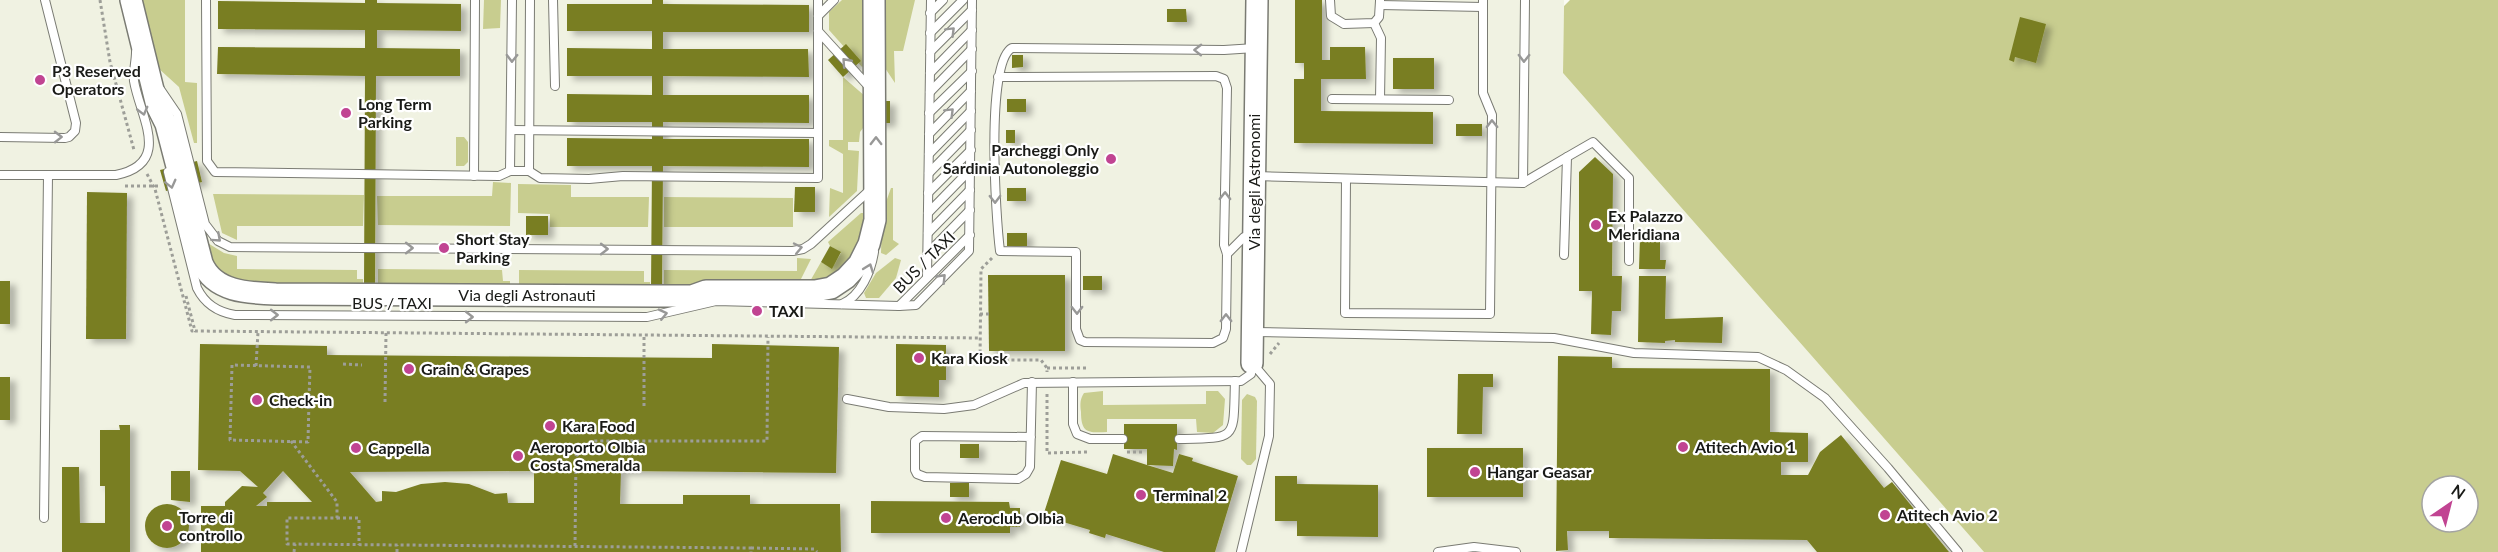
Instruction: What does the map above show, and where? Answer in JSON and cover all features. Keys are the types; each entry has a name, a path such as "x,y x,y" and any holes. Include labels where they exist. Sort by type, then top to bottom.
{"street":[{"name":"Via degli Astronauti","path":"131,0 156,106 166,124 206,270 217,282 242,292 276,294 658,296 692,296 706,291 824,290 846,278 859,264 869,244 875,220 874,0"},
{"name":"Via degli Astronomi","path":"1252,363 1257,0"}],"lane":[{"path":"0,137 65,138 75,131 76,123 45,0"},
{"path":"206,0 207,161 215,172 499,176 510,171 529,171 540,178 589,179 623,176 818,178 818,0"},
{"path":"474,176 475,0"},
{"path":"510,171 512,0"},
{"path":"529,171 530,0"},
{"path":"553,0 555,86"},
{"path":"818,16 834,0"},
{"path":"927,277 931,0"},
{"path":"930,13 943,0"},
{"path":"930,33 963,0"},
{"path":"899,306 916,305 969,250 972,0"},
{"path":"1330,0 1331,16 1338,23 1374,23"},
{"path":"1523,183 1525,0"},
{"path":"1346,178 1345,313 1490,314 1492,115 1483,93 1484,4 1380,3 1379,17 1374,23"},
{"path":"930,52 972,10"},
{"path":"1374,23 1381,38 1380,99"},
{"path":"930,73 972,30"},
{"path":"818,31 875,93"},
{"path":"0,175 116,175 132,170 144,160 150,141 134,79 138,33"},
{"path":"999,77 1216,76 1224,79 1227,83 1224,245 1227,254 1226,329 1219,342 1092,343 1080,340 1077,329 1076,252 1000,251 995,209 994,163 999,77 1004,55 1012,48 1224,50 1256,48"},
{"path":"930,93 972,50"},
{"path":"929,113 972,70"},
{"path":"147,71 177,114 205,224 218,241 230,247 793,250 802,249 811,244 876,184"},
{"path":"929,134 972,91"},
{"path":"1332,99 1449,100"},
{"path":"156,106 157,128"},
{"path":"929,154 971,111"},
{"path":"511,130 818,133"},
{"path":"929,173 971,130"},
{"path":"1253,176 1523,183 1593,142 1629,178 1629,261"},
{"path":"928,193 971,150"},
{"path":"1564,255 1567,157"},
{"name":"BUS / TAXI","path":"164,158 197,288 209,304 226,314 647,317 716,301 899,306 970,235"},
{"path":"928,213 970,170"},
{"path":"44,518 48,175"},
{"path":"928,233 970,190"},
{"path":"928,253 970,210"},
{"path":"840,304 853,296 871,267 875,245 875,220"},
{"path":"1227,254 1244,237 1254,234"},
{"path":"1252,332 1554,338 1634,353 1758,357 1786,370 1826,398 1958,552"},
{"path":"847,399 889,407 952,408 974,405 1015,385 1032,382 1241,381 1251,374 1252,363"},
{"path":"1241,552 1269,436 1270,384 1252,363"},
{"path":"1179,439 1219,438 1229,433 1233,422 1234,381"},
{"path":"1031,437 922,436 915,441 915,470 917,474 925,477 1018,479 1026,474 1030,467 1031,437 1032,382"},
{"path":"1072,382 1073,424 1077,434 1090,439 1123,439"},
{"path":"1438,552 1474,546 1516,552"}],"path":[{"path":"980,314 989,314"},
{"path":"256,366 258,332"},
{"path":"385,402 386,333"},
{"path":"644,335 644,406"},
{"path":"574,546 576,456 593,441 767,441 768,336"},
{"path":"343,364 362,365"},
{"path":"232,365 256,366 310,368 308,442 230,440 232,365"},
{"path":"482,366 504,367"},
{"path":"309,400 327,401"},
{"path":"291,441 337,501 337,518"},
{"path":"359,545 359,518 286,518 286,544 359,545 574,546 751,550 814,549 817,552"},
{"path":"294,552 295,544"},
{"path":"397,545 397,552"},
{"path":"516,546 516,552"}],"shaded area":[{"path":"0,0 1564,0 1563,73 1984,552 0,552"}],"green space":[{"path":"141,0 185,0 185,82 197,83 197,143 194,143 179,87 157,67"},
{"path":"484,0 501,0 500,28 483,29"},
{"path":"842,0 867,0 868,63 862,67 829,30 829,12"},
{"path":"883,0 915,0 903,51 894,51 895,83 883,65"},
{"path":"1570,0 2498,0 2498,552 1984,552 1563,73 1564,6"},
{"path":"843,77 866,97 864,123 867,123 860,132 859,142 848,142 848,150 859,151 857,191 829,217 830,188 843,193 843,154 829,146 829,140 843,140"},
{"path":"456,137 464,137 468,142 468,162 464,166 456,166"},
{"path":"493,182 511,183 510,226 378,225 377,196 492,196"},
{"path":"518,184 571,185 571,197 649,197 648,227 550,227 550,214 518,213"},
{"path":"891,188 893,188 893,240 899,244 886,255 881,253 882,213"},
{"path":"213,194 364,195 363,226 237,226 237,240 222,233"},
{"path":"664,197 793,198 793,227 664,227"},
{"path":"861,213 866,213 860,248 838,275 809,283 821,262 832,268 841,253 828,242"},
{"path":"206,242 224,253 237,256 237,269 357,270 357,279 363,279 363,286 237,285 217,274 203,244"},
{"path":"797,258 811,259 797,287 664,288 664,270 797,271"},
{"path":"895,258 901,260 896,278 879,298 866,298 864,293 876,273"},
{"path":"378,269 502,270 503,281 510,281 510,287 378,286"},
{"path":"519,270 644,271 644,282 650,282 650,287 519,287"},
{"path":"1103,391 1103,405 1206,404 1206,391 1218,391 1225,399 1223,425 1213,433 1197,432 1196,419 1107,419 1107,432 1090,432 1082,424 1081,400 1084,393"},
{"path":"1247,394 1255,397 1257,401 1256,459 1251,465 1247,465 1241,459 1242,400"}],"building":[{"path":"365,0 377,0 377,3 461,4 461,31 377,30 377,48 460,49 460,76 376,76 375,286 364,286 365,76 217,74 218,47 365,48 365,30 218,29 218,1 365,3"},
{"path":"652,0 663,0 663,4 809,5 809,32 663,32 663,49 808,49 809,77 663,76 663,95 809,95 809,123 663,122 663,139 809,139 809,167 663,166 662,288 651,288 652,166 567,166 567,138 652,139 652,122 567,122 567,94 652,95 652,76 567,76 567,48 652,49 652,31 567,31 567,4 652,4"},
{"path":"1295,0 1322,0 1322,60 1330,60 1330,47 1365,47 1366,79 1321,79 1321,111 1433,112 1433,144 1294,143 1294,79 1304,79 1304,63 1295,63"},
{"path":"1167,9 1186,9 1187,22 1167,22"},
{"path":"2020,17 2046,24 2036,63 2015,57 2014,62 2009,60"},
{"path":"846,44 861,61 843,77 828,60"},
{"path":"1012,55 1023,55 1023,67 1012,68"},
{"path":"1393,58 1434,58 1434,89 1393,89"},
{"path":"1007,99 1026,99 1026,112 1007,112"},
{"path":"864,101 890,101 890,123 864,123"},
{"path":"1456,124 1482,124 1482,136 1456,136"},
{"path":"1006,130 1015,130 1015,143 1006,143"},
{"name":"Ex Palazzo Meridiana","path":"1595,157 1613,174 1612,276 1622,276 1621,311 1612,311 1611,335 1591,334 1592,291 1579,291 1579,172"},
{"path":"197,161 202,182 166,191 160,170"},
{"path":"795,187 815,187 815,212 794,212"},
{"path":"1007,188 1026,188 1026,201 1007,201"},
{"path":"87,192 127,193 126,339 86,339"},
{"path":"526,216 548,216 548,235 526,235"},
{"path":"1007,233 1027,233 1027,246 1007,246"},
{"path":"1640,237 1660,238 1660,260 1666,260 1665,269 1639,269"},
{"path":"830,246 841,252 832,269 821,262"},
{"path":"988,275 1065,275 1065,351 989,351"},
{"path":"1083,276 1102,276 1102,290 1083,290"},
{"path":"1639,276 1666,276 1665,319 1723,317 1722,343 1675,342 1675,340 1665,341 1665,343 1638,342"},
{"path":"0,281 10,281 10,324 0,324"},
{"name":"Aeroporto Olbia Costa Smeralda","path":"200,344 327,346 327,355 712,358 712,344 839,347 836,473 621,471 620,504 683,504 683,495 750,495 750,504 840,504 841,552 201,552 201,506 225,506 225,502 242,486 258,487 240,471 198,470","holes":["283,471 312,502 267,502 267,506 256,506 267,497 263,493","534,471 534,503 508,503 507,493 495,494 469,484 445,482 421,484 396,492 382,491 382,501 376,502 350,472"]},
{"path":"896,344 946,345 946,380 939,380 939,397 896,396"},
{"name":"Atitech Avio 1","path":"1558,356 1612,357 1612,368 1770,369 1770,432 1808,433 1808,462 1781,462 1781,475 1808,475 1820,452 1841,435 1884,488 1892,482 1949,552 1817,552 1807,540 1609,538 1609,531 1567,531 1568,550 1556,551"},
{"path":"1458,374 1493,374 1493,387 1483,387 1482,434 1457,434"},
{"path":"0,377 10,377 10,420 0,420"},
{"path":"1124,424 1177,424 1177,450 1174,449 1173,466 1147,465 1147,449 1124,449"},
{"path":"119,425 130,425 130,552 62,552 62,467 79,467 80,523 105,523 105,486 100,486 100,430 120,430"},
{"path":"960,444 979,444 979,458 960,458"},
{"name":"Hangar Geasar","path":"1427,448 1523,448 1523,497 1427,497"},
{"name":"Terminal 2","path":"1113,454 1173,473 1179,454 1193,458 1192,461 1238,476 1215,552 1164,552 1106,534 1105,538 1089,533 1090,530 1043,516 1061,460 1107,474"},
{"path":"171,471 190,471 190,502 171,500"},
{"path":"1275,476 1297,476 1297,484 1378,485 1378,537 1297,536 1297,521 1275,521"},
{"path":"950,483 969,483 969,497 950,497"},
{"name":"Aeroclub Olbia","path":"871,501 1009,502 1010,508 1020,508 1020,527 1010,527 1010,533 871,533"},
{"name":"Torre di controllo","path":"167,504 176,505 183,510 188,517 188,535 183,542 176,547 167,548 158,547 151,542 146,535 145,526 146,517 151,510 158,505"}],"place":[{"name":"P3 Reserved Operators","path":"40,80"},
{"name":"Long Term Parking","path":"346,113"},
{"name":"Parcheggi Only Sardinia Autonoleggio","path":"1111,159"},
{"name":"Ex Palazzo Meridiana","path":"1596,225"},
{"name":"Short Stay Parking","path":"444,248"},
{"name":"TAXI","path":"757,311"},
{"name":"Kara Kiosk","path":"919,358"},
{"name":"Grain & Grapes","path":"409,369"},
{"name":"Check-in","path":"257,400"},
{"name":"Kara Food","path":"550,426"},
{"name":"Atitech Avio 1","path":"1683,447"},
{"name":"Cappella","path":"356,448"},
{"name":"Aeroporto Olbia Costa Smeralda","path":"518,456"},
{"name":"Hangar Geasar","path":"1475,472"},
{"name":"Terminal 2","path":"1141,495"},
{"name":"Atitech Avio 2","path":"1885,515"},
{"name":"Aeroclub Olbia","path":"946,518"},
{"name":"Torre di controllo","path":"167,526"}]}
